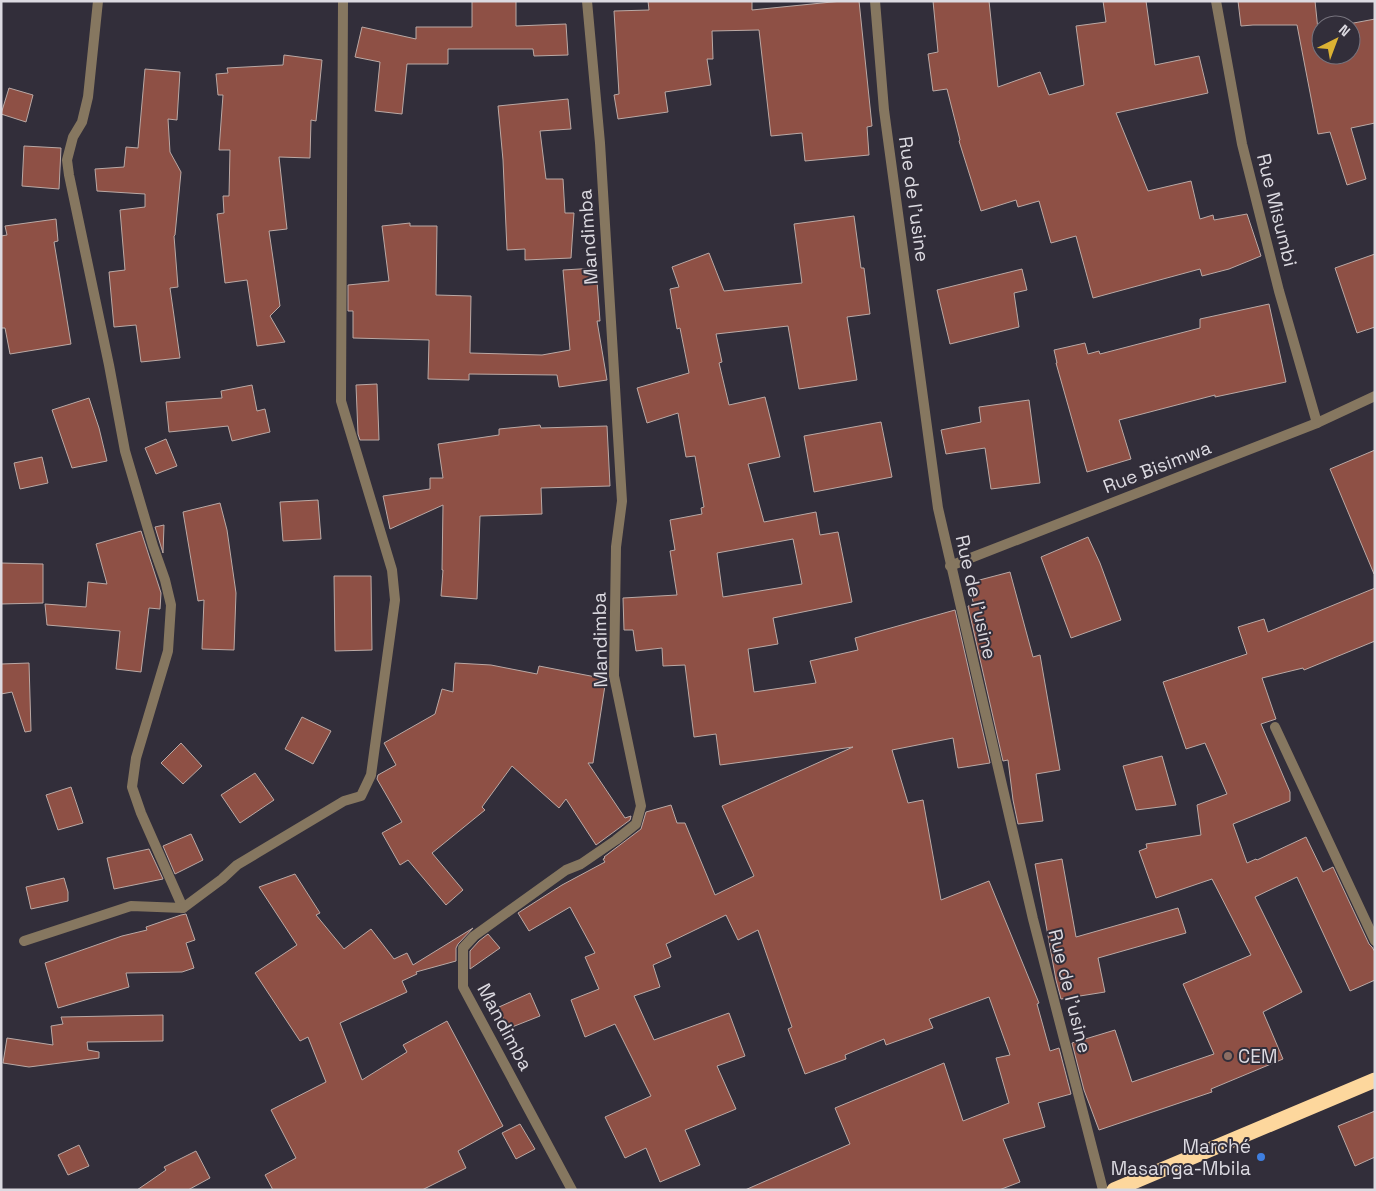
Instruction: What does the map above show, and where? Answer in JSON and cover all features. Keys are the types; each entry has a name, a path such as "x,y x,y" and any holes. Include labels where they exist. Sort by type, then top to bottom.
{"highway":[{"path":"1114,1190 1375,1080"}],"street":[{"path":"98,1 88,97 82,122 73,136 67,160 125,451 171,605 168,651 136,758 132,787 141,813 183,908"},
{"path":"24,941 131,906 183,908 222,879 237,865 344,801 361,796 371,775 395,600 392,570 341,401 343,1"},
{"name":"Mandimba","path":"572,1190 463,988 463,948 474,936 566,870 581,864 636,824 641,806 614,676 616,547 622,501 600,143 587,1"},
{"name":"Rue de l'usine","path":"875,1 886,120 938,508 1033,919 1103,1190"},
{"name":"Rue Misumbi","path":"1216,1 1242,144 1279,291 1317,423"},
{"name":"Rue Bisimwa","path":"950,566 1317,423 1375,396"},
{"path":"1275,727 1375,941"}],"building":[{"path":"472,1 516,1 516,26 566,24 568,55 534,56 533,49 448,49 448,64 407,64 402,114 375,111 380,62 355,57 362,27 416,39 416,27 472,27"},
{"path":"648,1 752,1 752,10 859,1 872,126 867,127 869,155 805,161 802,133 771,136 759,30 712,31 713,59 707,59 711,85 665,92 668,112 618,119 614,95 619,94 614,11 649,10"},
{"path":"933,1 989,1 998,87 1040,72 1049,95 1084,85 1076,26 1106,22 1103,1 1146,1 1155,65 1199,56 1208,93 1116,113 1148,191 1191,181 1200,219 1213,215 1214,220 1247,214 1261,256 1229,269 1202,276 1200,269 1093,298 1076,236 1051,243 1039,201 1018,207 1016,200 981,211 959,141 947,89 933,91 928,54 938,52"},
{"path":"1238,1 1315,1 1316,15 1311,15 1311,65 1361,65 1361,22 1375,19 1375,123 1351,128 1366,179 1347,185 1330,132 1318,134 1297,25 1241,26"},
{"path":"284,55 322,60 316,121 311,120 310,158 279,157 287,229 269,231 280,306 270,316 285,342 257,346 247,280 225,283 217,214 224,213 223,196 229,196 230,150 219,150 223,95 218,95 216,74 228,73 227,68 283,65"},
{"path":"145,69 180,72 177,120 168,119 170,152 181,172 174,236 178,287 170,288 180,358 141,362 136,325 114,327 109,272 125,270 120,210 145,207 145,194 97,191 95,169 124,167 126,147 138,148"},
{"path":"9,88 33,95 26,122 1,114"},
{"path":"568,99 571,129 540,131 546,179 563,179 565,213 574,213 571,258 525,260 525,249 507,250 503,160 498,106"},
{"path":"24,146 61,148 59,189 22,186"},
{"path":"854,216 870,314 847,317 857,380 799,389 788,326 716,334 722,362 719,363 729,405 765,397 780,457 748,464 764,522 816,512 820,535 838,532 852,602 773,618 778,644 748,649 754,692 816,683 810,661 858,650 855,638 955,610 990,763 958,768 953,738 892,750 908,803 923,800 941,900 989,881 1039,1003 1037,1004 1050,1051 1059,1048 1071,1094 1038,1103 1045,1127 1003,1139 1020,1182 999,1190 745,1190 850,1144 835,1108 944,1063 963,1121 1009,1103 996,1058 1010,1055 989,997 929,1019 933,1028 886,1045 884,1039 845,1055 846,1059 805,1074 788,1029 792,1027 758,930 738,940 726,915 666,944 671,957 653,965 660,987 634,996 654,1040 729,1013 745,1056 717,1066 736,1109 685,1130 700,1165 660,1182 646,1148 625,1158 605,1117 651,1096 615,1024 585,1037 571,1000 599,989 585,957 595,953 570,907 529,931 518,913 562,885 605,862 604,857 641,829 646,812 671,805 677,823 685,823 715,895 754,876 722,806 853,747 720,765 716,734 694,737 685,665 663,666 662,648 636,651 633,630 624,630 623,598 677,595 670,551 675,550 670,520 702,514 701,508 704,507 695,456 686,457 678,413 647,423 637,388 689,373 680,328 677,329 670,289 679,287 672,267 709,253 724,291 802,283 794,224","holes":["793,539 802,584 723,597 717,553"]},
{"path":"56,219 58,241 54,242 71,344 10,354 5,328 1,328 1,236 7,235 5,226"},
{"path":"410,223 410,226 437,226 436,295 471,296 470,353 542,355 570,350 563,270 596,268 600,321 597,321 607,380 559,387 557,375 469,374 469,380 428,379 429,340 353,338 353,311 348,311 348,285 389,281 382,226"},
{"path":"1375,254 1375,327 1357,333 1335,268"},
{"path":"1022,269 1027,290 1014,293 1019,327 950,344 937,290"},
{"path":"1269,304 1286,382 1215,397 1215,395 1119,420 1131,459 1087,472 1054,350 1085,343 1088,354 1099,351 1100,354 1200,328 1200,319"},
{"path":"377,384 379,440 360,440 358,434 356,385"},
{"path":"252,385 257,411 265,409 270,432 232,441 228,426 169,432 166,402 222,398 221,391"},
{"path":"89,398 107,461 72,468 52,410"},
{"path":"1029,400 1040,483 991,489 985,448 946,454 941,430 981,422 979,407"},
{"path":"881,422 892,477 814,492 804,436"},
{"path":"540,425 541,428 607,426 610,486 541,488 542,514 480,516 477,599 441,596 443,505 390,529 383,496 430,489 430,478 443,478 438,444 499,435 499,429"},
{"path":"166,439 177,466 156,474 145,448"},
{"path":"1375,450 1375,574 1374,574 1330,469"},
{"path":"42,457 48,483 20,489 14,463"},
{"path":"318,500 321,539 283,541 280,502"},
{"path":"220,503 227,530 236,593 234,650 202,649 204,600 198,601 183,512"},
{"path":"164,525 163,553 155,527"},
{"path":"141,531 161,593 160,609 149,608 141,672 116,669 120,631 47,625 45,604 86,607 88,582 107,584 96,544"},
{"path":"1088,537 1100,563 1121,620 1071,638 1041,557"},
{"path":"1,563 43,564 43,603 1,604"},
{"path":"1010,572 1033,657 1040,655 1060,770 1036,774 1043,821 1018,824 1008,760 1003,761 968,606 974,605 968,583"},
{"path":"334,576 371,576 372,650 335,651"},
{"path":"1375,588 1375,641 1304,670 1303,668 1262,678 1276,719 1261,724 1290,792 1290,801 1233,824 1247,863 1306,837 1323,872 1333,867 1369,944 1375,952 1375,980 1350,991 1297,877 1255,897 1302,992 1263,1012 1283,1059 1211,1089 1212,1092 1099,1130 1084,1090 1072,1043 1115,1030 1132,1082 1214,1054 1183,984 1251,955 1212,879 1156,898 1139,851 1147,848 1146,844 1201,835 1197,805 1227,794 1205,743 1186,749 1163,682 1247,654 1238,627 1264,619 1268,632"},
{"path":"29,663 31,731 25,732 12,692 1,694 1,664"},
{"path":"455,663 491,665 537,674 539,666 606,679 593,763 588,763 625,818 631,816 630,820 596,845 566,799 559,808 512,766 482,807 485,810 432,853 463,890 446,905 408,860 400,865 382,833 402,822 377,779 378,775 396,765 384,743 435,714 442,689 453,692"},
{"path":"302,717 331,731 313,764 285,749"},
{"path":"181,743 202,766 183,784 161,763"},
{"path":"1162,756 1176,805 1136,810 1123,766"},
{"path":"255,773 274,800 240,823 221,795"},
{"path":"71,787 83,823 58,830 46,795"},
{"path":"191,834 203,860 175,874 163,846"},
{"path":"149,849 163,879 114,889 107,858"},
{"path":"1062,859 1076,937 1178,908 1186,933 1098,958 1105,992 1061,999 1035,864"},
{"path":"295,874 320,913 316,915 344,949 371,929 394,959 407,953 413,965 473,928 458,944 456,948 456,961 416,972 417,974 402,981 407,992 340,1023 362,1080 407,1052 403,1045 447,1021 503,1126 458,1151 466,1168 422,1190 273,1190 265,1175 296,1158 271,1110 326,1082 308,1037 300,1041 255,973 297,945 259,887"},
{"path":"64,878 68,892 68,901 31,909 26,887"},
{"path":"186,914 195,940 186,943 194,968 182,972 126,973 129,987 58,1008 45,963 122,936 147,930 146,927"},
{"path":"488,934 500,948 470,969 470,951"},
{"path":"530,993 540,1016 507,1029 499,1007"},
{"path":"163,1015 163,1041 87,1042 88,1050 99,1052 99,1058 29,1067 3,1063 7,1038 53,1045 51,1026 63,1024 61,1017"},
{"path":"1375,1111 1375,1157 1355,1166 1338,1126"},
{"path":"520,1124 535,1149 516,1159 502,1133"},
{"path":"79,1145 89,1166 68,1175 58,1155"},
{"path":"196,1151 210,1178 188,1190 137,1190 166,1170 164,1167"}],"place":[{"name":"CEM","path":"1228,1056"},
{"name":"Marché Masanga-Mbila","path":"1261,1157"}]}
